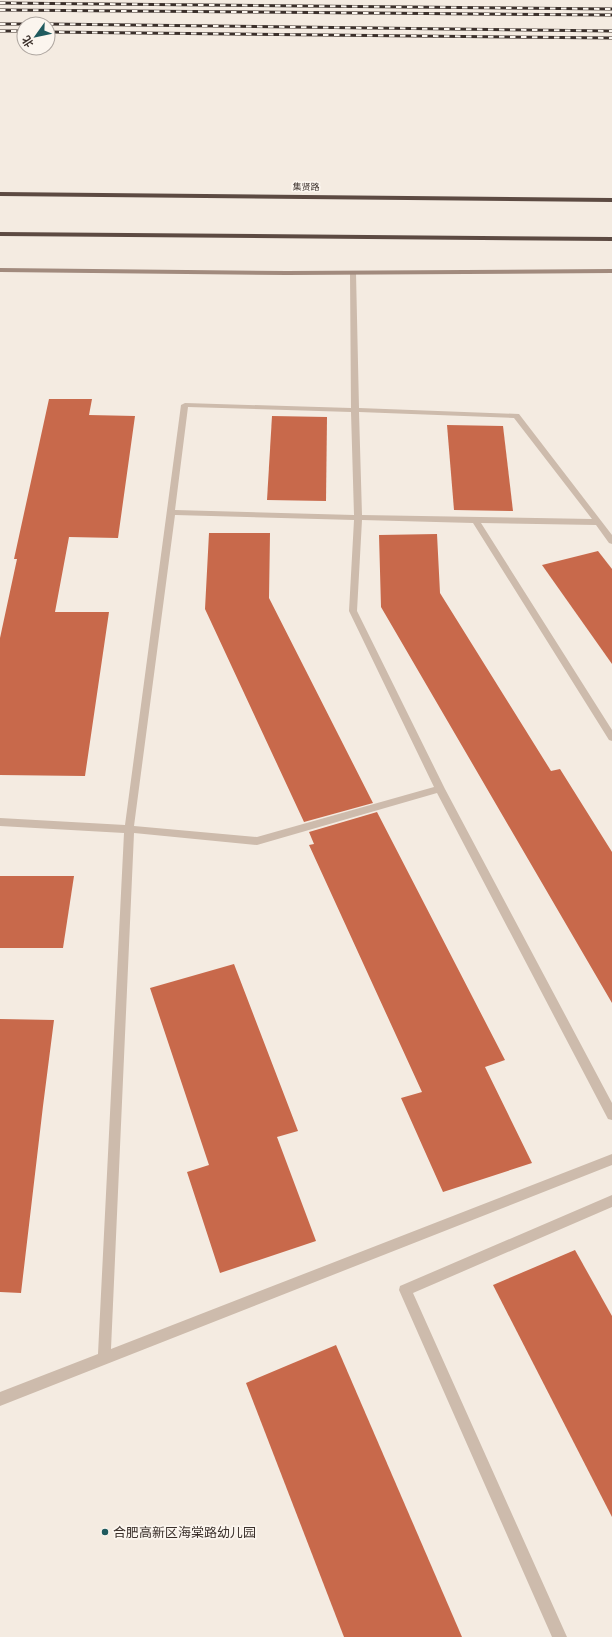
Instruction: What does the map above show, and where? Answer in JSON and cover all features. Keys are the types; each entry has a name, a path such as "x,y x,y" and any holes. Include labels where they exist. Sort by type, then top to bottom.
{"highway":[{"name":"集贤路","path":"0,194 612,200"},
{"path":"0,234 612,239"}],"street":[{"path":"0,272 354,273 612,271"}],"lane":[{"path":"354,273 355,410 358,518 353,611 440,789 612,1115"},
{"path":"104,1358 129,829 185,405 516,416 612,541"},
{"path":"171,512 476,521 598,522"},
{"path":"476,521 612,738"},
{"path":"0,822 129,829 257,840 440,789"},
{"path":"0,1400 612,1159"},
{"path":"560,1637 405,1290 612,1202"}],"building":[{"path":"49,399 92,399 89,415 135,416 118,538 69,537 55,612 109,612 85,776 0,775 0,638 17,559 14,559"},
{"path":"272,416 327,417 326,501 267,500"},
{"path":"447,425 503,426 513,511 454,510"},
{"path":"209,533 270,533 269,598 373,803 304,822 205,609"},
{"path":"437,534 440,593 551,771 560,769 612,852 612,1003 381,607 379,535"},
{"path":"598,551 612,569 612,664 542,565"},
{"path":"377,812 505,1060 485,1067 532,1163 443,1192 401,1098 422,1092 309,845 314,844 309,832"},
{"path":"0,876 74,876 63,948 0,948"},
{"path":"234,964 298,1131 277,1137 316,1241 220,1273 187,1172 209,1165 150,988"},
{"path":"0,1019 54,1020 21,1293 0,1292"},
{"path":"575,1250 612,1316 612,1517 493,1285"},
{"path":"336,1345 462,1637 344,1637 246,1383"}],"railway":[{"path":"0,3 612,9"},
{"path":"0,10 612,15"},
{"path":"0,24 16,24"},
{"path":"56,24 612,31"},
{"path":"0,31 16,31"},
{"path":"56,32 612,38"}],"place":[{"name":"合肥高新区海棠路幼儿园","path":"105,1532"}]}
